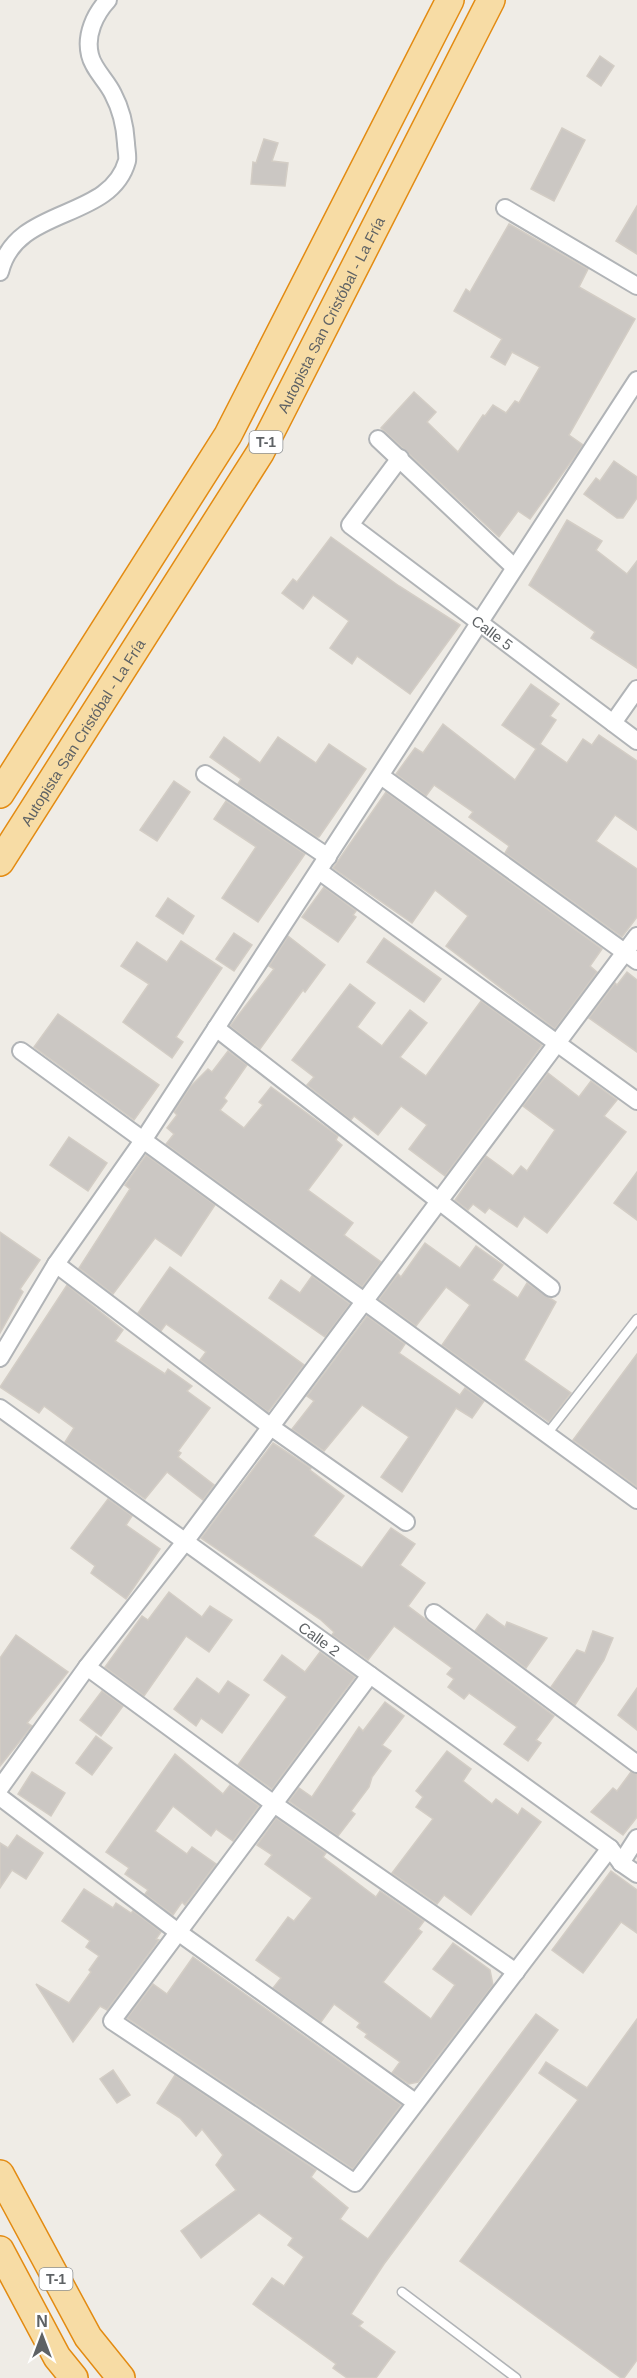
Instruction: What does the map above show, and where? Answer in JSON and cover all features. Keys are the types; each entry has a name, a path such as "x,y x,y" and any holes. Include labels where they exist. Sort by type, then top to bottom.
{"highway":[{"name":"T-1","path":"0,794 228,435 450,0"},
{"name":"Autopista San Cristóbal - La Fría","path":"0,862 260,453 491,0"},
{"name":"T-1","path":"0,2174 88,2337 121,2378"},
{"name":"T-1","path":"0,2250 57,2357 74,2378"}],"street":[{"path":"0,272 14,246 30,230 51,218 94,201 116,181 127,161 122,116 113,94 90,55 90,34 97,12 108,0"},
{"path":"505,208 637,286"},
{"path":"0,1358 56,1264 144,1139 637,380"},
{"path":"378,440 400,458 514,567"},
{"name":"Calle 5","path":"400,458 350,525 637,741"},
{"path":"613,723 637,689"},
{"path":"205,774 557,1043 637,1101"},
{"path":"381,776 631,957"},
{"path":"0,1788 87,1667 184,1543 557,1043 631,957 637,936"},
{"path":"216,1028 551,1288"},
{"path":"21,1050 637,1500"},
{"path":"56,1264 271,1427 406,1522"},
{"name":"Calle 2","path":"0,1408 184,1543 610,1848 621,1863 637,1874"},
{"path":"434,1613 637,1764"},
{"path":"87,1667 274,1804 516,1972"},
{"path":"370,1675 112,2021 355,2183 610,1848"},
{"path":"0,1797 178,1932 416,2102"},
{"path":"621,1863 637,1838"}],"lane":[{"path":"547,1434 637,1319"},
{"path":"402,2292 516,2378"}],"building":[{"path":"600,56 614,66 601,86 587,76"},
{"path":"562,128 585,140 554,201 531,189"},
{"path":"264,139 278,143 272,161 288,163 285,186 251,184 253,162 256,163"},
{"path":"637,206 637,254 616,241"},
{"path":"509,224 588,269 579,287 635,319 569,435 583,445 530,519 518,511 499,537 381,428 414,392 436,412 427,422 458,452 483,415 485,416 493,405 506,413 515,401 519,403 540,367 512,352 505,365 491,357 502,339 454,311 466,289 470,292"},
{"path":"614,461 637,477 637,498 623,518 617,518 584,494 596,478 600,481"},
{"path":"567,520 602,541 596,550 627,574 637,561 637,668 591,638 595,632 529,585"},
{"path":"331,537 399,586 460,625 410,694 357,656 352,664 330,648 349,621 313,595 303,609 282,593 293,579 297,582"},
{"path":"531,684 559,704 550,716 556,720 540,744 567,763 583,739 592,745 599,735 637,761 637,830 615,815 596,841 637,869 637,917 622,937 505,853 509,846 469,817 473,812 434,785 426,796 396,774 415,748 423,753 443,724 515,780 536,749 502,725"},
{"path":"224,737 260,763 278,737 316,763 329,744 366,769 317,837 238,784 241,779 210,757"},
{"path":"174,781 190,792 157,841 140,830"},
{"path":"386,792 602,949 590,966 597,972 555,1029 446,946 468,916 435,890 412,923 333,868"},
{"path":"226,801 305,854 258,922 222,898 256,847 214,819"},
{"path":"324,887 356,911 353,915 356,917 338,942 302,917"},
{"path":"168,898 194,916 183,934 156,916"},
{"path":"234,933 252,945 234,971 216,959"},
{"path":"288,936 325,965 305,992 303,990 260,1049 230,1026 274,969 269,966"},
{"path":"384,938 441,979 424,1002 367,962"},
{"path":"181,941 222,968 176,1037 183,1042 172,1058 123,1022 149,984 121,966 137,942 167,962"},
{"path":"627,972 637,980 637,1052 589,1018 615,983 617,985"},
{"path":"350,984 375,1003 357,1027 382,1046 410,1010 427,1023 400,1057 426,1076 481,1001 542,1045 445,1176 409,1149 427,1125 401,1106 378,1135 354,1116 351,1120 307,1085 314,1077 292,1060"},
{"path":"58,1014 159,1085 134,1120 34,1047"},
{"path":"228,1051 247,1065 224,1098 227,1101 220,1110 244,1128 263,1105 259,1102 271,1087 338,1136 336,1140 342,1145 308,1190 353,1223 344,1235 381,1262 362,1287 166,1144 174,1134 167,1128 177,1115 174,1112 190,1087 208,1069 212,1072"},
{"path":"548,1073 579,1097 591,1081 617,1100 604,1116 626,1132 547,1233 524,1216 517,1227 489,1208 485,1213 473,1204 468,1210 455,1200 486,1156 513,1176 521,1166 527,1171 555,1130 523,1106"},
{"path":"69,1137 107,1163 88,1191 50,1165"},
{"path":"146,1155 215,1205 181,1256 155,1238 113,1294 79,1268 130,1189 125,1185"},
{"path":"637,1172 637,1220 614,1203"},
{"path":"0,1232 40,1260 20,1289 23,1292 0,1333"},
{"path":"425,1243 460,1268 476,1246 503,1265 492,1280 518,1298 527,1283 556,1302 524,1360 571,1393 549,1422 442,1345 470,1305 446,1287 416,1326 379,1299 398,1274 401,1277"},
{"path":"170,1267 304,1365 268,1412 200,1360 206,1352 166,1324 161,1331 138,1313"},
{"path":"312,1276 350,1304 325,1337 269,1298 281,1280 300,1293"},
{"path":"67,1285 123,1330 115,1341 165,1374 168,1369 192,1386 187,1391 210,1408 178,1451 181,1453 178,1457 214,1485 203,1500 167,1472 145,1499 65,1442 74,1428 44,1406 39,1413 0,1387"},
{"path":"367,1316 405,1344 399,1353 460,1395 465,1388 484,1401 472,1418 456,1408 402,1492 381,1477 409,1437 362,1405 324,1451 292,1429 314,1401 307,1396"},
{"path":"637,1354 637,1487 573,1440"},
{"path":"273,1443 311,1468 310,1470 344,1496 313,1536 362,1568 391,1528 415,1544 400,1565 425,1583 408,1606 554,1716 536,1740 541,1743 528,1761 504,1744 517,1727 469,1693 464,1699 448,1687 454,1679 447,1674 452,1668 394,1626 368,1660 332,1635 334,1632 321,1620 201,1538"},
{"path":"108,1499 132,1516 126,1525 160,1549 126,1599 91,1573 95,1566 71,1548"},
{"path":"169,1592 202,1617 210,1606 232,1620 209,1652 186,1636 144,1696 105,1667 142,1616 148,1620"},
{"path":"487,1614 505,1627 507,1622 547,1638 526,1668 475,1631"},
{"path":"593,1631 613,1638 604,1660 575,1705 551,1687 577,1650 585,1653"},
{"path":"16,1635 68,1672 27,1723 32,1726 0,1766 0,1658"},
{"path":"320,1652 355,1677 272,1789 238,1765 287,1697 264,1680 282,1655 305,1672"},
{"path":"197,1678 219,1694 228,1681 249,1695 222,1733 201,1718 196,1726 174,1709"},
{"path":"637,1688 637,1730 618,1715"},
{"path":"102,1691 123,1706 101,1736 80,1720"},
{"path":"385,1702 404,1716 382,1745 391,1751 351,1811 355,1814 338,1836 289,1801 299,1788 312,1797 359,1727 363,1731"},
{"path":"96,1736 112,1748 92,1775 76,1763"},
{"path":"447,1751 471,1769 463,1781 492,1804 496,1799 518,1815 522,1808 541,1822 471,1915 444,1895 437,1904 392,1873 433,1819 416,1807 423,1797 416,1791"},
{"path":"175,1754 223,1794 230,1785 259,1806 233,1841 216,1829 211,1836 173,1806 155,1831 187,1854 192,1847 216,1864 185,1905 182,1902 173,1915 145,1894 148,1890 125,1874 129,1868 106,1852"},
{"path":"32,1772 65,1793 51,1816 18,1794"},
{"path":"631,1772 637,1774 637,1817 623,1835 591,1812 613,1788 617,1791"},
{"path":"276,1818 326,1853 323,1857 376,1897 380,1891 424,1921 418,1929 422,1932 383,1982 431,2019 455,1985 433,1969 453,1943 490,1970 493,1985 418,2082 409,2084 392,2073 400,2062 365,2037 367,2034 357,2027 360,2023 334,2004 321,2022 273,1988 281,1978 256,1960 288,1917 294,1921 312,1898 265,1864 272,1855 257,1845"},
{"path":"17,1835 43,1853 26,1879 12,1870 0,1888 0,1843 8,1848"},
{"path":"611,1871 637,1890 637,1933 621,1922 583,1973 552,1950"},
{"path":"84,1889 113,1908 116,1903 131,1913 133,1911 161,1932 156,1939 159,1940 107,2010 100,2006 73,2042 36,1984 69,2003 91,1972 89,1970 99,1956 86,1947 90,1941 62,1921"},
{"path":"193,1957 401,2105 353,2169 127,2018 153,1984 167,1994"},
{"path":"536,2014 558,2030 384,2264 351,2314 363,2322 359,2326 395,2352 376,2378 347,2378 333,2368 336,2364 253,2304 272,2278 284,2286 304,2257 288,2245 293,2238 259,2213 201,2258 181,2231 236,2190 216,2165 223,2155 202,2129 196,2136 180,2118 157,2103 175,2075 316,2170 311,2177 348,2208 340,2219 368,2239"},
{"path":"637,2019 637,2360 624,2378 621,2378 460,2261 578,2100 539,2073 546,2062 587,2088"},
{"path":"113,2070 130,2095 117,2103 100,2079"}]}
